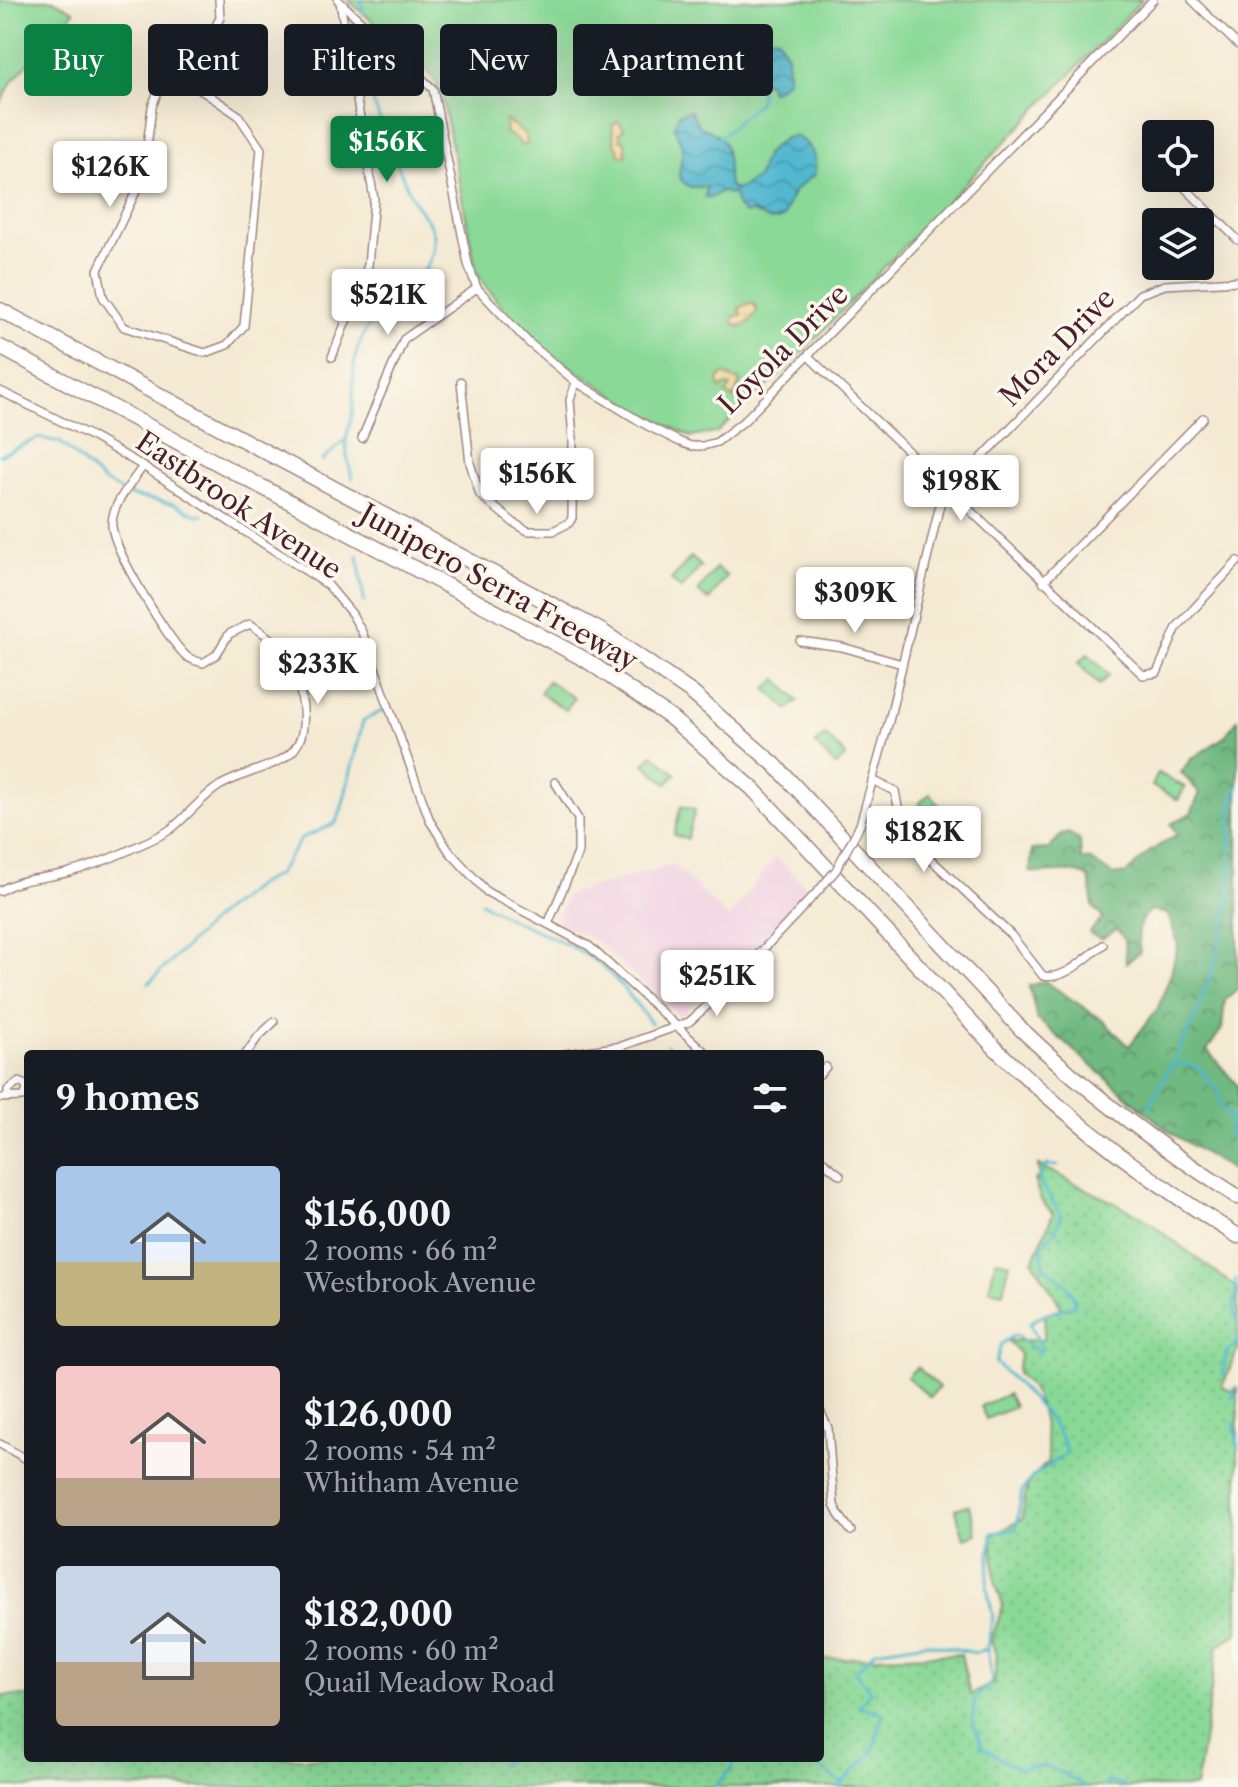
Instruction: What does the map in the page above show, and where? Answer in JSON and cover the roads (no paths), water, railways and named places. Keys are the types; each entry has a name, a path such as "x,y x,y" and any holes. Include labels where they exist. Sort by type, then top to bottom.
{"highway":[{"name":"Junipero Serra Freeway","path":"0,310 556,605 649,662 735,728 775,765 1021,1029 1061,1067 1139,1131 1238,1197"},
{"name":"Junipero Serra Freeway","path":"0,347 541,635 630,688 712,751 752,788 1039,1091 1165,1190 1238,1236"}],"street":[{"path":"217,24 220,18 219,0"},
{"name":"Loyola Drive","path":"477,288 528,342 576,382 658,431 691,446 717,442 731,433 808,356 1153,0"},
{"path":"1192,0 1238,45"},
{"path":"339,1 433,89 468,264 477,288 404,339 362,438"},
{"path":"332,357 368,265 374,199 339,1"},
{"path":"178,70 189,82 238,115 261,149 244,326 227,345 205,353 124,327 103,297 98,270 143,177 152,107 161,83 178,70"},
{"path":"1189,192 1238,240"},
{"name":"Mora Drive","path":"594,1050 622,1046 694,1018 726,989 836,870 860,825 941,500 1140,294 1160,285 1238,281"},
{"path":"808,356 1143,675 1157,673 1177,627 1238,561"},
{"path":"461,382 470,463 480,495 520,528 541,532 561,528 572,518 570,400 576,382"},
{"name":"Eastbrook Avenue","path":"0,391 143,466 328,585 352,614 362,632 430,821 449,851 487,892 589,946 703,1050"},
{"path":"1043,582 1203,418"},
{"path":"0,891 29,879 69,873 123,853 169,831 220,786 269,768 298,747 306,722 300,690 290,660 272,638 250,624 229,634 216,655 203,663 189,659 147,599 118,547 112,524 117,504 143,466"},
{"path":"800,641 842,647 902,664"},
{"path":"872,780 895,791 903,833 1011,935 1043,976 1054,978 1064,974 1103,945"},
{"path":"548,924 578,853 578,819 555,782"},
{"path":"249,1050 274,1022"},
{"path":"824,1162 840,1175"},
{"path":"824,1420 828,1428 834,1505 851,1531"},
{"path":"0,1444 24,1458"}],"water":[{"path":"773,37 778,38 787,55 788,79 774,91"},
{"path":"690,110 700,127 719,136 724,143 729,186 737,190 757,178 765,156 785,138 795,136 806,143 814,156 815,174 794,192 784,217 771,220 753,212 745,214 738,207 734,195 721,191 711,198 705,197 706,187 690,187 682,181 679,174 683,149 674,127 679,114"}],"waterway":[{"path":"361,0 363,12"},
{"path":"352,478 346,442 353,410 354,364 359,346 378,314 428,264 434,235 406,185 376,109 358,55 354,22"},
{"path":"719,138 759,102 760,96"},
{"path":"0,455 39,438 60,442 102,480 128,495 174,504 203,515"},
{"path":"322,461 346,439"},
{"path":"221,508 247,495"},
{"path":"358,555 364,602"},
{"path":"149,983 216,917 259,884 277,875 302,838 335,824 363,721 384,710"},
{"path":"1149,1107 1195,1019 1216,959 1230,897 1231,807 1238,786"},
{"path":"481,902 588,956 616,979 651,1023"},
{"path":"667,1045 669,1050"},
{"path":"1173,1064 1195,1066 1218,1089 1220,1105 1231,1119 1229,1132 1238,1151"},
{"path":"1058,1166 1047,1165 1038,1179 1061,1215 1056,1230 1041,1247 1044,1266 1068,1288 1075,1305 1042,1315 1030,1323 1041,1347 1040,1353 1015,1335 1001,1344 996,1363 1048,1418 1066,1454 1033,1476 1022,1491 1016,1529 992,1533 987,1587 993,1617 987,1648 992,1682 975,1698 973,1722 982,1747 1018,1769 1047,1767 1085,1787"},
{"path":"1236,1279 1234,1315 1238,1322"},
{"path":"1223,1375 1226,1353 1236,1344 1238,1336"},
{"path":"1232,1399 1234,1389"},
{"path":"1234,1422 1238,1447"},
{"path":"839,1787 873,1751 883,1713 859,1707 870,1691 855,1672 875,1651 926,1643 976,1653 986,1649"},
{"path":"501,1765 505,1762"},
{"path":"715,1787 734,1762"},
{"path":"798,1762 823,1770 842,1783"},
{"path":"1104,1787 1108,1782 1125,1787"}]}
